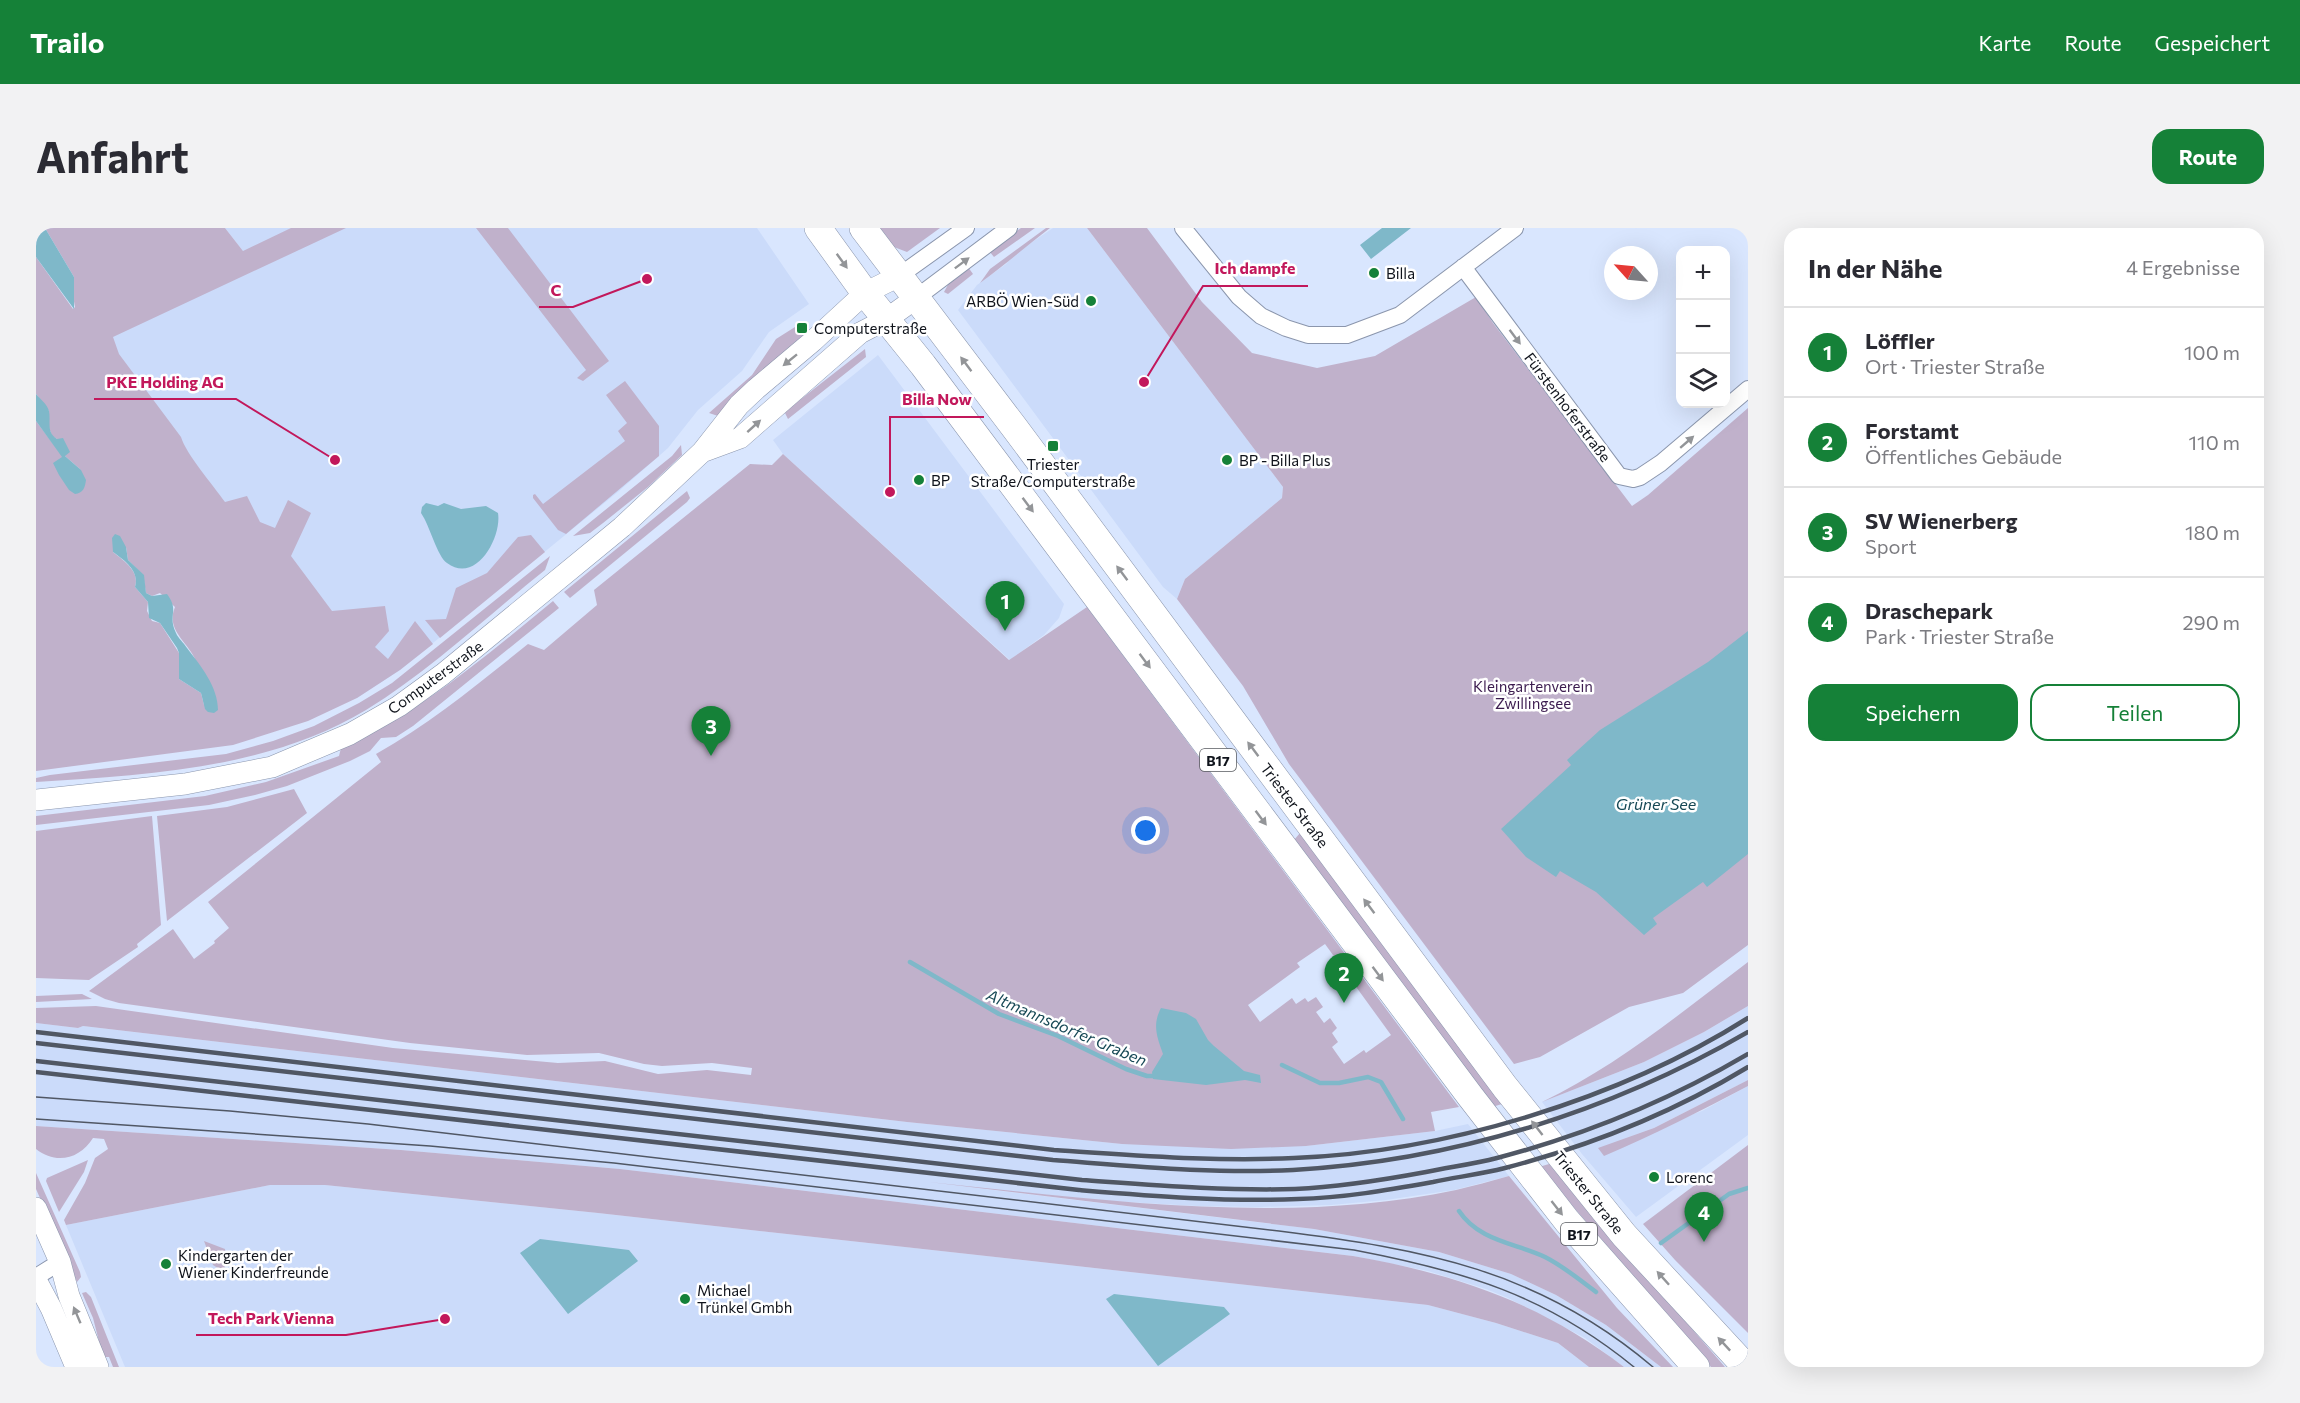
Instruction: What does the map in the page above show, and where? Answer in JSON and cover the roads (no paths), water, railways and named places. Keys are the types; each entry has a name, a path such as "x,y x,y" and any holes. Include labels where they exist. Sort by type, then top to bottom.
{"main road":[{"name":"B17","path":"818,228 1470,1096 1567,1221 1696,1367"},
{"name":"Triester Straße","path":"863,228 1505,1088 1624,1235 1746,1367"}],"street":[{"path":"899,276 966,228"},
{"path":"916,298 1009,228"},
{"path":"1183,228 1239,297 1261,316 1308,335 1347,335 1400,315 1515,228"},
{"name":"Fürstenhoferstraße","path":"1463,267 1619,476 1633,479 1647,473 1748,389"},
{"name":"Computerstraße","path":"37,801 185,784 272,767 350,734 399,706 443,674 622,527 702,452 739,405 865,293 899,276"},
{"name":"Computerstraße","path":"702,452 740,438 860,333 886,319 916,298"},
{"path":"36,1208 60,1262 69,1296 98,1367"},
{"path":"60,1262 36,1279 76,1367"}],"water":[{"path":"36,228 45,228 74,277 74,309 36,257"},
{"path":"1382,228 1411,228 1371,259 1360,245"},
{"path":"36,394 48,408 51,433 57,439 63,438 70,452 65,456 81,470 86,480 80,493 75,494 69,490 53,463 62,457 36,421"},
{"path":"426,503 438,506 444,503 461,509 486,506 498,513 496,534 485,555 477,563 468,568 458,568 443,559 421,513"},
{"path":"115,534 120,536 126,547 128,560 144,575 146,593 152,596 167,594 171,600 176,633 212,685 218,710 214,713 205,709 201,693 179,679 177,648 160,623 149,618 148,602 135,587 133,571 113,552 112,538"},
{"name":"Grüner See","path":"1748,631 1748,854 1707,887 1703,882 1653,918 1657,924 1644,935 1596,892 1560,871 1556,877 1526,857 1501,829 1571,765 1567,760 1600,730 1708,662"},
{"path":"1161,1008 1186,1013 1196,1019 1214,1046 1244,1071 1260,1075 1261,1083 1245,1080 1206,1085 1153,1079 1152,1072 1163,1054 1156,1026"},
{"path":"540,1239 629,1250 638,1261 568,1314 520,1253"},
{"path":"1114,1294 1224,1307 1230,1314 1158,1366 1106,1299"}],"waterway":[{"name":"Altmannsdorfer Graben","path":"910,962 999,1014 1058,1036 1126,1069 1147,1076 1157,1076"},
{"name":"Altmannsdorfer Graben","path":"1282,1065 1320,1083 1339,1083 1368,1077 1381,1082 1403,1119"},
{"name":"Altmannsdorfer Graben","path":"1661,1243 1729,1194 1748,1188"},
{"name":"Altmannsdorfer Graben","path":"1459,1211 1467,1221 1487,1235 1545,1257 1596,1292"}],"tram line":[{"path":"36,1097 368,1124 1279,1231 1382,1246 1431,1256 1477,1269 1523,1286 1567,1307 1610,1334 1653,1367"},
{"path":"36,1119 430,1146 614,1163 1354,1250 1432,1267 1502,1289 1569,1321 1634,1367"}],"railway":[{"path":"36,1032 1054,1150 1174,1157 1264,1159 1352,1154 1411,1145 1530,1116 1644,1073 1698,1047 1748,1018"},
{"path":"36,1043 1053,1160 1173,1169 1263,1171 1353,1165 1412,1156 1529,1128 1641,1086 1695,1061 1748,1032"},
{"path":"36,1061 1082,1180 1188,1187 1295,1189 1377,1180 1480,1162 1530,1149 1626,1115 1748,1054"},
{"path":"36,1072 1079,1190 1188,1198 1270,1200 1366,1193 1505,1168 1568,1149 1630,1126 1691,1099 1748,1067"}],"place":[{"name":"Billa","path":"1374,273"},
{"name":"C","path":"647,279"},
{"name":"ARBÖ Wien-Süd","path":"1091,301"},
{"name":"Computerstraße","path":"802,328"},
{"name":"Ich dampfe","path":"1144,382"},
{"name":"Triester Straße/Computerstraße","path":"1053,446"},
{"name":"PKE Holding AG","path":"335,460"},
{"name":"BP - Billa Plus","path":"1227,460"},
{"name":"BP","path":"919,480"},
{"name":"Billa Now","path":"890,492"},
{"name":"Löffler","path":"1005,631"},
{"name":"SV Wienerberg","path":"711,756"},
{"name":"Forstamt","path":"1344,1003"},
{"name":"Lorenc","path":"1654,1177"},
{"name":"Draschepark","path":"1704,1242"},
{"name":"Kindergarten der Wiener Kinderfreunde","path":"166,1264"},
{"name":"Michael Trünkel Gmbh","path":"685,1299"},
{"name":"Tech Park Vienna","path":"445,1319"}],"park label":[{"name":"Kleingartenverein Zwillingsee","path":"1533,694"}]}
